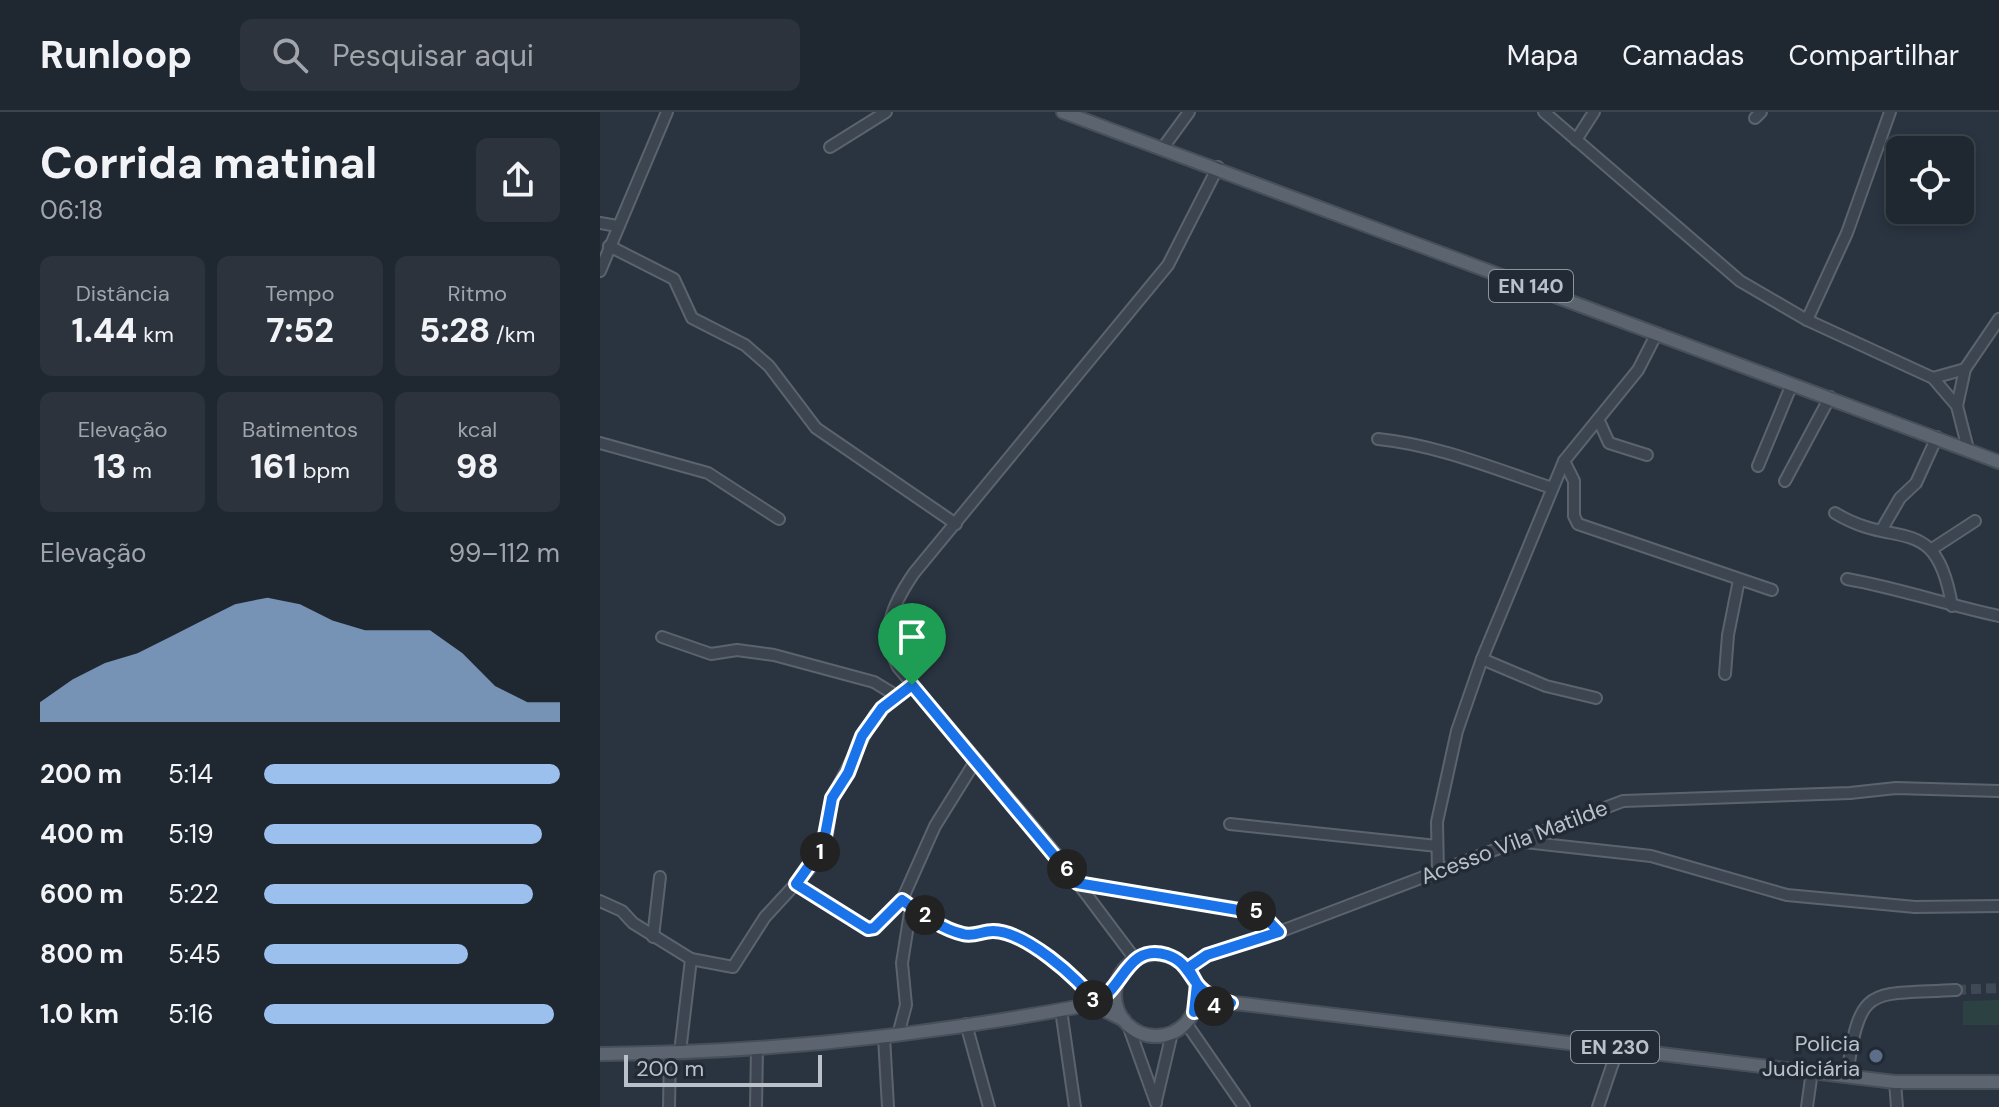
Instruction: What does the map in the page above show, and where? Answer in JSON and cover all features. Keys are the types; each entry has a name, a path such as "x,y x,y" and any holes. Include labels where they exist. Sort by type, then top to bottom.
{"main road":[{"name":"EN 140","path":"1063,112 1218,167 1999,462"},
{"path":"1088,1004 1126,1022 1141,1033 1156,1036 1172,1033 1190,1018 1197,984 1188,968 1164,954 1149,954 1135,959 1119,976 1116,987 1115,999 1126,1022"},
{"name":"EN 230","path":"1197,984 1208,993 1231,1003 1895,1082 1999,1082"},
{"path":"600,1054 675,1053 884,1037 1061,1010 1088,1004 1116,987"},
{"name":"EN 230","path":"1190,1018 1231,1003"}],"street":[{"path":"600,271 667,112"},
{"path":"830,147 886,112"},
{"path":"1162,149 1189,112"},
{"path":"1544,112 1740,281 1807,320 1933,378 1957,406 1968,449"},
{"path":"1576,140 1594,112"},
{"path":"1807,320 1847,233 1890,112"},
{"path":"1135,959 1077,883 912,685 892,654 887,626 891,612 914,573 956,524 1005,458 1168,265 1218,167"},
{"path":"600,223 617,226"},
{"path":"609,246 674,279 692,318 754,353 769,366 816,428 956,524"},
{"path":"1957,406 1965,369 1999,319"},
{"path":"1438,873 1437,822 1457,731 1482,659 1564,461 1638,370 1657,333"},
{"path":"1933,378 1965,369"},
{"path":"1758,466 1792,384"},
{"path":"1785,481 1830,397"},
{"path":"1599,421 1609,443 1647,455"},
{"path":"1882,529 1900,498 1916,483 1937,437"},
{"path":"1378,439 1421,446 1552,488"},
{"path":"600,443 708,473 779,519"},
{"path":"1564,461 1574,481 1574,516 1578,524 1772,590"},
{"path":"1835,513 1932,549 1947,573 1952,606"},
{"path":"1932,549 1975,521"},
{"path":"1847,579 1892,587 1952,606 1999,616"},
{"path":"1725,674 1739,580"},
{"path":"662,637 711,654 737,650 774,655 874,682 897,696"},
{"path":"1482,659 1555,689 1596,698"},
{"path":"600,901 622,911 653,937 691,959 733,967 752,934 796,884 823,846 832,798 848,773 862,736 875,715 912,685"},
{"path":"898,1035 906,1005 902,963 906,903 935,826 976,760"},
{"name":"Acesso Vila Matilde","path":"1188,968 1207,955 1279,932 1623,801 1850,793 1896,788 1999,791"},
{"path":"1230,824 1437,846"},
{"path":"1520,841 1651,856 1787,895 1915,907 1999,906"},
{"path":"653,937 660,877"},
{"path":"1077,883 1254,911 1279,932"},
{"path":"796,884 868,929 874,928 906,903"},
{"path":"906,903 952,931 968,936 992,931 1019,939 1068,974 1088,1004"},
{"path":"669,1107 691,959"},
{"path":"1847,1076 1854,1026 1867,1002 1886,995 1956,990"},
{"path":"1061,1010 1075,1107"},
{"path":"1190,1018 1244,1107"},
{"path":"1126,1022 1156,1105"},
{"path":"966,1024 989,1107"},
{"path":"1156,1105 1172,1033"},
{"path":"884,1037 888,1107"},
{"path":"756,1107 757,1048"},
{"path":"1598,1107 1618,1048"},
{"path":"1807,1107 1812,1071"},
{"path":"1895,1082 1897,1107"}],"green space":[{"path":"1999,1000 1999,1025 1963,1025 1963,1001"}],"tunnel":[{"path":"1956,990 1999,988"}],"place":[{"name":"Policia Judiciária","path":"1876,1056"}],"route":[{"path":"912,685 875,715 862,736 848,773 832,798 823,846 813,865 796,884 868,929 880,923 902,900 952,931 968,936 992,931 1004,933 1047,957 1095,1002 1116,987 1119,976 1135,959 1149,954 1164,954 1178,959 1188,968 1202,989 1231,1003 1194,1012 1198,999 1197,984 1188,968 1207,955 1279,932 1262,914 1077,883 1056,854 912,685"}]}
